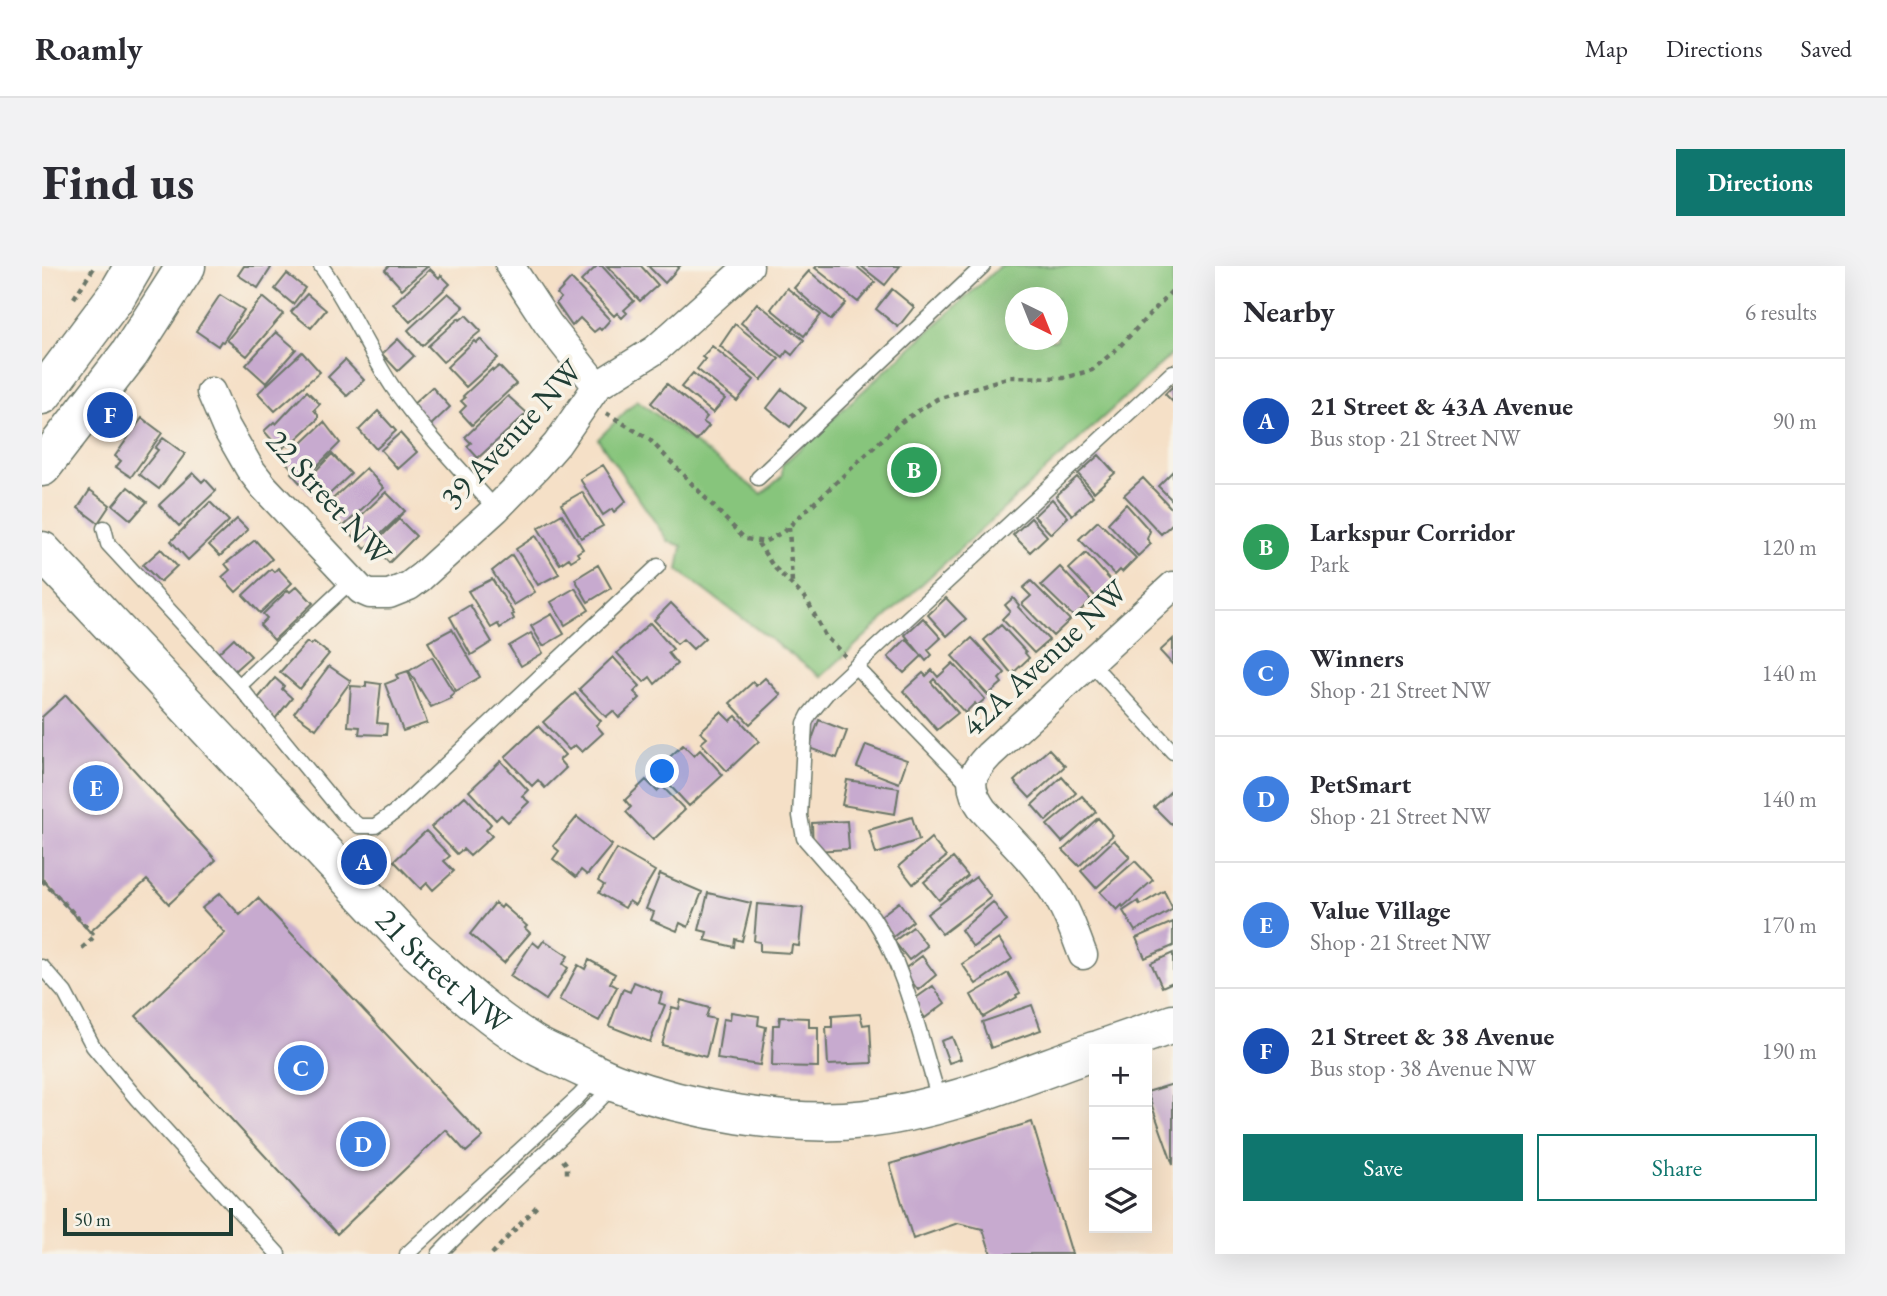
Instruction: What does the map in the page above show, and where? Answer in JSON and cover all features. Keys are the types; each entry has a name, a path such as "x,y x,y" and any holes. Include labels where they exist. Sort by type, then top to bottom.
{"street":[{"path":"42,395 117,295 134,266"},
{"path":"42,467 130,353 186,266"},
{"name":"39 Avenue NW","path":"389,594 409,586 496,509 536,468 592,394 655,350 749,266"},
{"path":"515,269 592,394"},
{"name":"22 Street NW","path":"211,392 226,427 250,469 352,581 370,594 389,594"},
{"name":"21 Street NW","path":"42,551 415,949 476,1004 532,1044 607,1079 675,1100 758,1118 829,1120 867,1119 941,1103 1089,1053"},
{"name":"42A Avenue NW","path":"971,786 980,765 989,755 1173,586"},
{"path":"971,786 983,810 1041,874 1057,896 1083,955"},
{"path":"1115,1044 1173,1024"}],"lane":[{"path":"321,266 379,365 415,418 496,509"},
{"path":"758,478 983,266"},
{"path":"941,1103 892,951 873,916 809,846 802,829 800,816 805,723 827,693 1173,372"},
{"path":"104,528 108,544 239,686 343,813 359,826 375,825 395,812 658,566"},
{"path":"239,686 352,581"},
{"path":"1090,662 1173,752"},
{"path":"856,667 971,786"},
{"path":"42,967 65,993 93,1046 278,1254"},
{"path":"407,1254 578,1097 607,1079"},
{"path":"439,1254 480,1212 586,1114 607,1079"}],"path":[{"path":"757,542 773,538 789,527 901,422 937,399 1010,377 1064,378 1092,370 1118,348 1173,290"},
{"path":"592,394 649,439 741,535 757,542 773,566 807,600 825,636 856,667"},
{"path":"789,527 792,583"},
{"path":"42,880 95,936 81,949"},
{"path":"492,1254 539,1205"}],"green space":[{"path":"1000,266 1173,266 1173,353 821,677 678,570 682,546 668,541 598,439 637,400 762,494 782,476 782,465"}],"building":[{"path":"244,266 271,268 258,288 238,275"},
{"path":"389,266 428,266 402,289 385,270"},
{"path":"597,266 602,266 634,301 624,310 627,313 622,318 617,313 614,316 581,281"},
{"path":"607,266 641,266 658,285 640,301"},
{"path":"648,266 680,266 665,283"},
{"path":"856,266 875,282 858,302 815,268"},
{"path":"861,266 900,266 885,285"},
{"path":"430,269 450,284 410,322 393,304"},
{"path":"809,271 846,303 831,320 794,288"},
{"path":"287,274 305,288 293,304 275,289"},
{"path":"571,279 610,320 601,330 599,328 594,332 580,318 572,326 556,303 561,298 557,294"},
{"path":"787,288 821,315 804,336 771,309"},
{"path":"892,289 914,307 898,327 876,309"},
{"path":"448,293 464,307 422,346 408,330"},
{"path":"307,294 326,310 311,328 291,312"},
{"path":"220,295 244,310 218,346 196,331"},
{"path":"263,297 283,314 247,356 227,340"},
{"path":"757,303 804,340 792,355 787,351 783,357 741,323"},
{"path":"466,315 481,331 443,362 428,346 459,318 460,320"},
{"path":"735,324 779,359 761,380 720,346"},
{"path":"276,332 296,349 266,383 246,365"},
{"path":"398,339 414,356 398,371 382,354"},
{"path":"480,339 498,358 466,387 447,367 474,341 476,343"},
{"path":"712,346 754,380 737,401 697,369 705,359 702,357"},
{"path":"302,352 320,372 275,411 258,393"},
{"path":"345,360 364,380 347,396 328,377"},
{"path":"499,366 516,384 472,425 460,412 466,406 461,401 465,398 463,396 492,369 493,371"},
{"path":"693,373 725,399 713,413 681,387"},
{"path":"667,384 707,417 703,422 709,426 696,441 651,403"},
{"path":"1173,386 1173,402 1165,394"},
{"path":"432,387 450,407 430,426 411,406"},
{"path":"782,389 806,408 790,427 767,408"},
{"path":"307,391 320,404 314,410 318,419 281,450 264,431 274,422 276,424"},
{"path":"508,396 527,413 478,458 467,446 471,443 465,437"},
{"path":"378,411 396,431 376,449 359,430"},
{"path":"142,418 162,433 131,477 116,467 121,461 115,456"},
{"path":"324,422 340,443 300,483 284,460"},
{"path":"400,433 417,452 398,469 381,450"},
{"path":"163,438 185,454 159,489 139,474 158,450 155,448"},
{"path":"332,454 351,474 320,503 302,485"},
{"path":"1099,455 1115,473 1094,492 1078,474"},
{"path":"603,465 626,501 614,512 612,509 603,515 580,479"},
{"path":"366,468 384,488 343,527 324,507"},
{"path":"1173,471 1173,501 1158,486"},
{"path":"193,473 202,482 205,479 216,491 179,526 159,505"},
{"path":"1077,477 1093,496 1072,515 1056,496"},
{"path":"1143,478 1173,510 1173,523 1161,534 1124,495"},
{"path":"128,487 147,502 131,520 113,505"},
{"path":"90,490 110,505 98,523 78,508"},
{"path":"386,492 405,511 365,549 347,529"},
{"path":"582,492 603,526 581,538 561,504"},
{"path":"1052,499 1068,517 1051,534 1034,516"},
{"path":"210,502 229,521 188,560 171,541"},
{"path":"1126,504 1150,531 1147,539 1151,544 1138,556 1108,523"},
{"path":"562,514 583,549 577,553 579,556 560,564 538,528"},
{"path":"1031,518 1047,536 1030,552 1013,535"},
{"path":"237,519 248,530 220,556 209,545"},
{"path":"399,519 416,536 389,563 381,554 377,557 370,550"},
{"path":"1098,521 1136,558 1115,575 1079,539"},
{"path":"536,536 559,574 538,585 516,549"},
{"path":"255,540 272,559 236,592 222,577 230,570 225,564"},
{"path":"161,549 177,566 160,582 143,565"},
{"path":"1086,553 1112,582 1096,597 1069,569"},
{"path":"512,555 535,592 514,605 492,571"},
{"path":"598,565 611,588 588,602 575,579"},
{"path":"1060,567 1091,600 1074,617 1041,585"},
{"path":"278,568 292,583 260,613 243,595 271,569 274,572"},
{"path":"492,579 514,614 514,619 500,628 498,624 491,628 468,591"},
{"path":"1031,581 1070,620 1053,636 1022,604 1031,596 1023,588"},
{"path":"297,586 313,603 274,640 260,625 267,618 263,614 288,590 290,592"},
{"path":"575,588 589,610 565,625 551,602"},
{"path":"946,598 966,619 947,636 928,615"},
{"path":"1013,598 1049,640 1034,653 1002,619 1010,611 1005,605"},
{"path":"671,603 705,638 693,649 683,639 677,644 654,620"},
{"path":"470,605 492,642 471,655 450,617"},
{"path":"552,614 564,634 543,646 531,626"},
{"path":"923,618 941,638 928,650 932,655 926,661 905,635"},
{"path":"650,623 673,649 668,653 677,664 655,684 650,677 644,682 617,653"},
{"path":"1001,625 1029,658 1012,674 984,640"},
{"path":"452,629 480,677 456,691 428,642"},
{"path":"531,633 543,653 521,666 509,646"},
{"path":"234,638 251,656 233,672 217,654"},
{"path":"972,638 1005,673 999,679 1002,683 988,695 952,656"},
{"path":"906,639 922,656 904,673 888,657"},
{"path":"1173,639 1173,665 1160,651"},
{"path":"307,642 311,645 314,642 329,654 300,689 280,672"},
{"path":"432,657 454,693 451,698 431,707 409,671"},
{"path":"613,657 640,686 634,692 640,698 619,718 613,711 606,717 579,689"},
{"path":"953,663 985,699 977,706 975,703 965,713 934,679 931,682 958,713 937,730 903,691 923,673 926,676 932,670 938,677"},
{"path":"329,666 351,681 316,729 294,713"},
{"path":"408,671 427,723 403,731 385,684 398,679 396,675"},
{"path":"275,678 292,698 275,719 255,702"},
{"path":"765,678 781,695 750,724 730,703 753,682 756,686"},
{"path":"366,682 381,684 377,723 387,724 386,735 359,734 360,727 348,726 351,686 366,687"},
{"path":"575,693 601,721 596,725 603,733 582,752 575,745 569,750 543,722"},
{"path":"66,695 216,860 169,904 147,880 90,932 42,879 42,717"},
{"path":"721,712 730,721 736,716 759,741 727,771 701,743 707,738 700,732"},
{"path":"819,720 847,731 837,758 809,748"},
{"path":"538,726 565,755 559,760 566,768 545,788 538,780 532,786 505,757"},
{"path":"683,745 694,756 700,750 723,775 689,806 663,778 670,772 662,764"},
{"path":"866,745 907,760 899,783 857,767"},
{"path":"1049,749 1065,766 1030,798 1014,781"},
{"path":"501,761 528,790 522,796 529,802 508,822 501,815 496,820 469,791"},
{"path":"1062,777 1076,793 1046,821 1032,805"},
{"path":"646,780 657,791 662,786 685,810 653,840 626,812 631,807 625,800"},
{"path":"847,780 899,788 895,814 842,805"},
{"path":"1173,789 1173,822 1171,824 1154,807"},
{"path":"465,796 491,824 486,830 492,836 470,856 463,849 457,854 431,827"},
{"path":"1082,796 1096,812 1062,842 1047,825"},
{"path":"577,817 612,845 587,875 581,870 576,877 553,859 559,851 553,846"},
{"path":"912,817 919,840 876,854 869,830"},
{"path":"1098,818 1113,835 1079,866 1063,850"},
{"path":"847,821 849,849 813,851 812,823"},
{"path":"426,831 450,856 444,861 454,871 433,890 427,883 421,889 394,861"},
{"path":"931,838 946,857 913,884 899,866"},
{"path":"1114,840 1130,857 1096,888 1081,871"},
{"path":"617,849 655,871 635,905 629,901 625,908 599,893 604,885 598,881"},
{"path":"953,858 968,876 939,900 924,882"},
{"path":"1135,861 1153,880 1117,910 1100,892"},
{"path":"660,874 702,892 688,927 680,923 677,931 651,920 654,912 646,909"},
{"path":"976,877 991,897 942,934 927,914"},
{"path":"1164,891 1173,909 1135,931 1123,911 1138,901 1140,905"},
{"path":"220,893 240,915 258,898 483,1137 466,1152 446,1130 337,1234 136,1016 225,933 202,908"},
{"path":"708,893 751,903 742,941 735,939 734,947 705,940 707,932 699,930"},
{"path":"899,902 913,921 893,937 878,918"},
{"path":"993,902 1007,921 973,947 961,930"},
{"path":"495,903 501,908 503,905 527,926 525,928 530,933 504,963 470,934"},
{"path":"757,904 803,908 799,946 792,945 791,953 760,951 760,942 754,941"},
{"path":"1173,922 1173,946 1145,958 1136,938"},
{"path":"913,927 927,946 909,960 894,941"},
{"path":"999,939 1012,959 976,984 962,964"},
{"path":"544,940 568,956 563,964 568,968 546,1000 510,976 533,942 539,947"},
{"path":"1173,953 1173,982 1162,987 1151,963"},
{"path":"922,956 936,975 918,990 903,970"},
{"path":"589,960 615,974 610,983 617,987 599,1021 559,1000 578,965 585,969"},
{"path":"1008,973 1020,993 983,1017 971,995"},
{"path":"634,982 662,993 659,1003 665,1005 650,1042 609,1026 623,989 630,992"},
{"path":"933,986 945,1003 925,1018 913,1000"},
{"path":"681,1000 709,1008 706,1017 715,1019 706,1057 662,1045 672,1007 679,1009"},
{"path":"1032,1005 1041,1030 991,1048 982,1022"},
{"path":"731,1012 759,1016 758,1025 766,1027 760,1065 717,1059 723,1019 730,1020"},
{"path":"860,1014 863,1025 870,1024 872,1063 828,1065 826,1027 832,1027 832,1016"},
{"path":"780,1017 809,1018 809,1027 818,1027 818,1067 772,1066 773,1025 779,1025"},
{"path":"952,1037 961,1059 949,1063 941,1041"},
{"path":"1173,1084 1173,1165 1152,1106 1152,1090"},
{"path":"1032,1122 1072,1254 991,1254 983,1229 958,1223 913,1239 890,1164"}],"place":[{"name":"21 Street & 38 Avenue","path":"110,415"},
{"name":"Larkspur Corridor","path":"914,470"},
{"name":"Value Village","path":"96,788"},
{"name":"21 Street & 43A Avenue","path":"364,862"},
{"name":"Winners","path":"301,1068"},
{"name":"PetSmart","path":"363,1144"}]}
